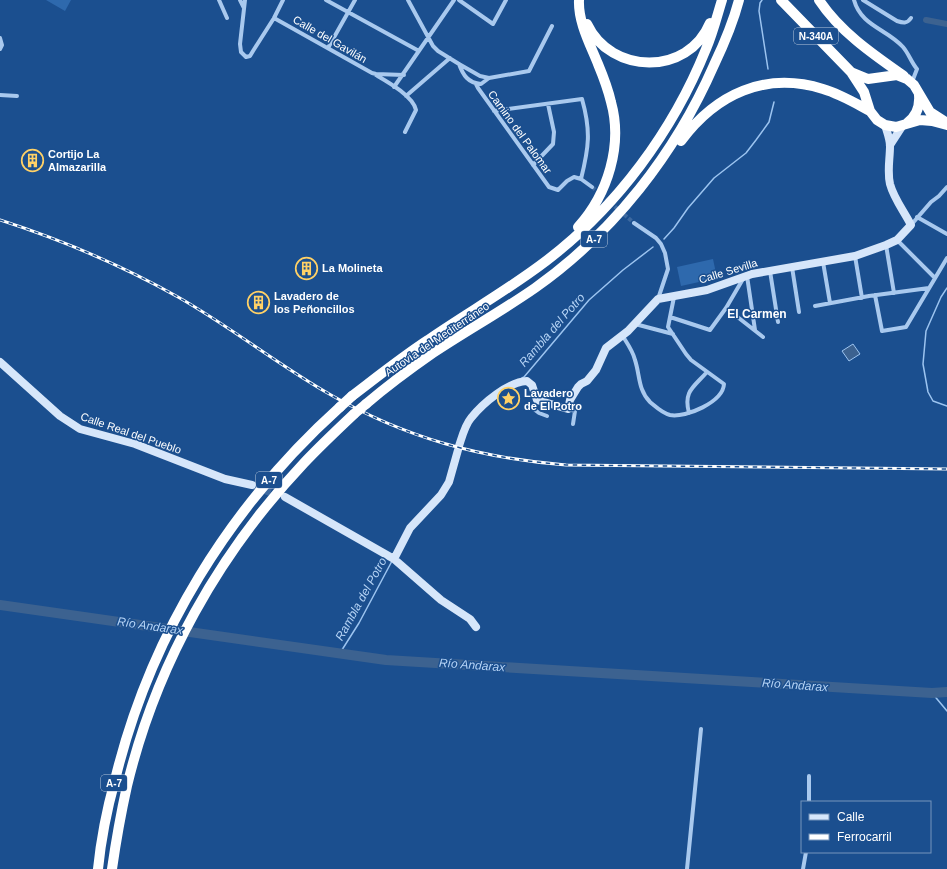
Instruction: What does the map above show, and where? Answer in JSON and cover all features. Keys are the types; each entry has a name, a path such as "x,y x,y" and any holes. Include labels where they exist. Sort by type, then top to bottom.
{"highway":[{"path":"580,0 584,17 590,30 599,42 608,50 619,56 633,61 646,63 665,62 681,55 693,47 708,27 722,0"},
{"path":"563,248 570,235 590,212 605,186 610,171 614,150 615,128 612,103 604,79 584,31 579,9 580,0"},
{"name":"Autovía del Mediterráneo","path":"98,869 109,803 124,743 138,700 161,646 177,615 208,561 235,523 271,477 311,433 340,406 422,344 522,279 563,248 606,206 630,178 676,112 706,49 722,0"},
{"name":"Autovía del Mediterráneo","path":"112,869 127,785 153,703 165,673 179,641 193,616 224,564 255,521 308,458 354,414 415,366 523,296 560,269 623,210 657,168 700,98 727,36 739,0"},
{"name":"N-340A","path":"781,0 851,72 864,92 869,106 877,120 885,125"},
{"path":"819,0 842,26 865,48 910,81 930,112 947,122"},
{"name":"N-340A","path":"851,72 868,79 898,75 910,81"},
{"path":"657,168 670,156 690,129 705,113 736,94 762,84 774,82 797,83 838,94 869,106 869,94 880,78"},
{"path":"903,125 911,120 917,113 920,105 919,95"},
{"path":"885,125 896,127 920,120 932,121 947,126"}],"street":[{"path":"220,0 227,18"},
{"path":"240,0 244,8"},
{"path":"245,0 240,44 241,52 246,57 250,56 254,51 283,0"},
{"path":"326,0 419,51"},
{"path":"328,48 355,0"},
{"path":"408,0 428,38 438,51 480,76 489,78"},
{"path":"394,87 404,75 454,0"},
{"path":"458,0 494,24 506,0"},
{"path":"854,0 856,8 861,16 903,46 917,69 910,81"},
{"path":"863,0 897,21 903,23 908,22 911,18"},
{"name":"Calle del Gavilán","path":"274,18 376,74 406,96 415,106 416,110 405,132"},
{"name":"Camino del Palomar","path":"476,84 481,84 489,78 529,71 552,26"},
{"path":"0,38 2,46 0,49"},
{"path":"406,96 450,58"},
{"name":"Camino del Palomar","path":"459,64 463,74 476,84 549,187 558,190 567,181 574,177 581,179"},
{"name":"Calle del Gavilán","path":"376,74 404,75"},
{"path":"0,95 17,96"},
{"path":"494,111 582,99 588,120 588,140 581,179 592,186"},
{"path":"533,165 553,144 554,132 548,104"},
{"path":"885,125 890,145 888,168 890,186 896,201 906,214 911,225"},
{"path":"890,145 903,125"},
{"name":"Calle Sevilla","path":"658,299 707,290 745,277 770,271 855,256 886,245 897,240 947,187"},
{"path":"917,218 947,234"},
{"path":"568,409 578,387 587,381 596,370 606,348 635,324 649,307 658,299 668,269 665,253 661,244 656,238 634,223"},
{"path":"897,240 935,278"},
{"path":"886,245 894,292"},
{"path":"855,256 862,298"},
{"path":"875,296 882,331 906,327 947,258"},
{"path":"823,262 830,303"},
{"path":"792,267 799,312"},
{"path":"770,271 778,322"},
{"path":"670,317 710,330 726,308 745,277"},
{"path":"745,277 755,330"},
{"path":"815,306 894,292 929,288"},
{"path":"622,335 635,359 643,394 665,414 679,415 699,410 721,394 724,389 724,384 686,354 668,327 674,296"},
{"path":"726,308 763,337"},
{"path":"635,324 673,334"},
{"name":"Calle Real del Pueblo","path":"0,362 60,416 80,429 134,444 225,479 252,485"},
{"path":"689,413 686,402 690,390 707,372"},
{"path":"394,559 410,528 441,495 449,482 459,448 471,418 494,395 520,382 527,381 532,385 537,400 575,411 573,424"},
{"path":"544,402 537,412 547,416"},
{"path":"284,497 394,559 441,600 470,619 476,626"},
{"path":"687,869 701,730"},
{"path":"809,776 809,801"},
{"path":"803,869 806,853"}],"shaded area":[{"path":"46,0 71,0 65,11"},
{"path":"713,259 717,278 681,286 677,267"},
{"path":"853,344 860,354 849,361 842,351"}],"waterway":[{"name":"Rambla del Potro","path":"762,0 759,11 768,69"},
{"path":"926,20 947,24"},
{"name":"Rambla del Potro","path":"664,239 714,178 746,153 769,122 774,102"},
{"name":"Rambla del Potro","path":"522,378 589,300 623,270 653,247"},
{"path":"947,288 941,297 926,331 923,364 928,392 933,401 947,406"},
{"name":"Rambla del Potro","path":"340,653 359,623 392,561"},
{"name":"Río Andarax","path":"0,605 386,660 932,693 947,692"},
{"path":"932,693 947,711"}],"tunnel":[{"path":"592,187 634,223"},
{"path":"252,485 280,496"}],"railway":[{"path":"0,220 91,254 157,285 217,321 331,395 387,423 444,444 504,457 566,465 947,469"}],"place":[{"name":"Cortijo La Almazarilla","path":"32,160"},
{"name":"La Molineta","path":"307,268"},
{"name":"Lavadero de los Peñoncillos","path":"258,302"},
{"name":"Lavadero de El Potro","path":"508,399"}],"district":[{"name":"El Carmen","path":"757,314"}]}
